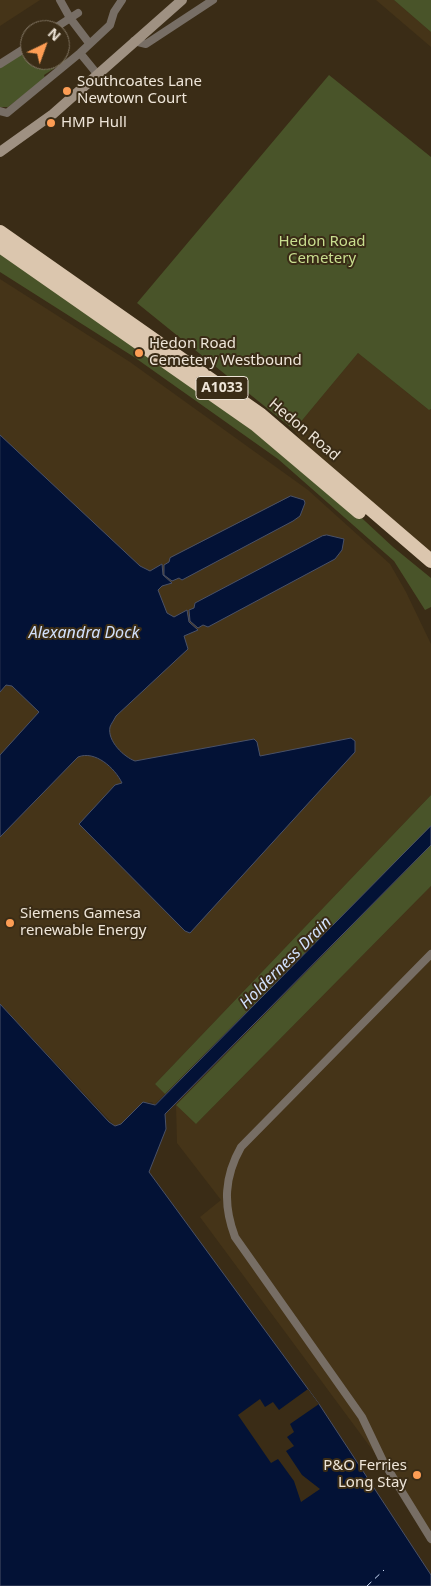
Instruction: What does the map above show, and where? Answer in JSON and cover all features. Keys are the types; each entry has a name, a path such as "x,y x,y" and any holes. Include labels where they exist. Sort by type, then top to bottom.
{"highway":[{"name":"Hedon Road","path":"0,232 261,415 431,562"},
{"name":"Hedon Road","path":"0,246 255,424 431,572"}],"street":[{"path":"60,0 70,18 89,43"},
{"path":"0,111 7,113 80,53 110,25 114,12 122,0"},
{"path":"0,152 52,114 182,0"},
{"path":"134,41 146,44 213,0"},
{"path":"67,20 78,13"},
{"path":"0,64 20,51"},
{"path":"80,53 98,75"},
{"path":"431,954 241,1147 228,1174 226,1194 228,1218 238,1242 362,1417 384,1461 431,1538"}],"shaded area":[{"path":"0,0 40,0 0,26"},
{"path":"376,0 394,0 431,32 431,47"},
{"path":"0,279 130,362 308,490 390,564 431,644 431,795 155,1084 165,1094 154,1105 152,1102 143,1102 121,1124 115,1126 0,1004"},
{"path":"358,353 429,410 431,409 431,567 322,473 294,430"},
{"path":"431,886 431,1546 385,1467 200,1217 221,1200 177,1143 176,1105 196,1124"}],"green space":[{"path":"394,0 431,0 431,32"},
{"path":"20,55 20,70 52,70 44,75 45,78 8,107 0,107 0,68"},
{"name":"Hedon Road Cemetery","path":"329,75 431,157 431,409 429,410 358,353 294,430 137,303"},
{"path":"0,250 119,331 324,483 393,547 431,578 431,607 425,610 394,561 278,459 134,357 0,272"},
{"path":"431,795 431,826 165,1094 155,1084"},
{"path":"431,845 431,886 196,1124 176,1105"}],"water":[{"name":"Alexandra Dock","path":"0,435 140,566 150,571 162,564 163,575 172,583 162,586 158,590 167,613 174,617 187,610 189,622 198,630 184,636 188,649 116,716 110,727 110,732 111,738 121,752 135,761 254,739 257,742 260,756 351,738 355,741 355,752 190,933 185,931 79,824 115,785 122,783 115,772 98,758 84,755 78,757 0,837 0,755 39,712 12,686 6,685 0,692"},
{"path":"291,496 304,500 305,503 300,516 293,521 182,580 179,578 172,581 164,575 164,565 169,562 170,558"},
{"path":"327,535 344,539 342,550 335,559 208,627 203,625 198,628 190,621 189,610 194,608 195,603"},
{"path":"431,826 431,845 165,1114 166,1129 149,1172 319,1404 431,1575 431,1586 0,1586 0,1004 109,1122 115,1126 121,1124 143,1102 155,1105"}],"pier":[{"path":"308,1389 319,1404 290,1424 294,1432 287,1437 294,1446 286,1451 302,1475 320,1489 301,1502 294,1481 278,1459 271,1463 238,1415 260,1399 265,1407 273,1402 279,1410"}],"ferry route":[{"path":"367,1586 384,1570"}],"place":[{"name":"Southcoates Lane Newtown Court","path":"67,91"},
{"name":"HMP Hull","path":"51,123"},
{"name":"Hedon Road Cemetery Westbound","path":"139,353"},
{"name":"Siemens Gamesa renewable Energy","path":"10,923"},
{"name":"P&O Ferries Long Stay","path":"417,1475"}],"water label":[{"name":"Holderness Drain","path":"286,963"}]}
